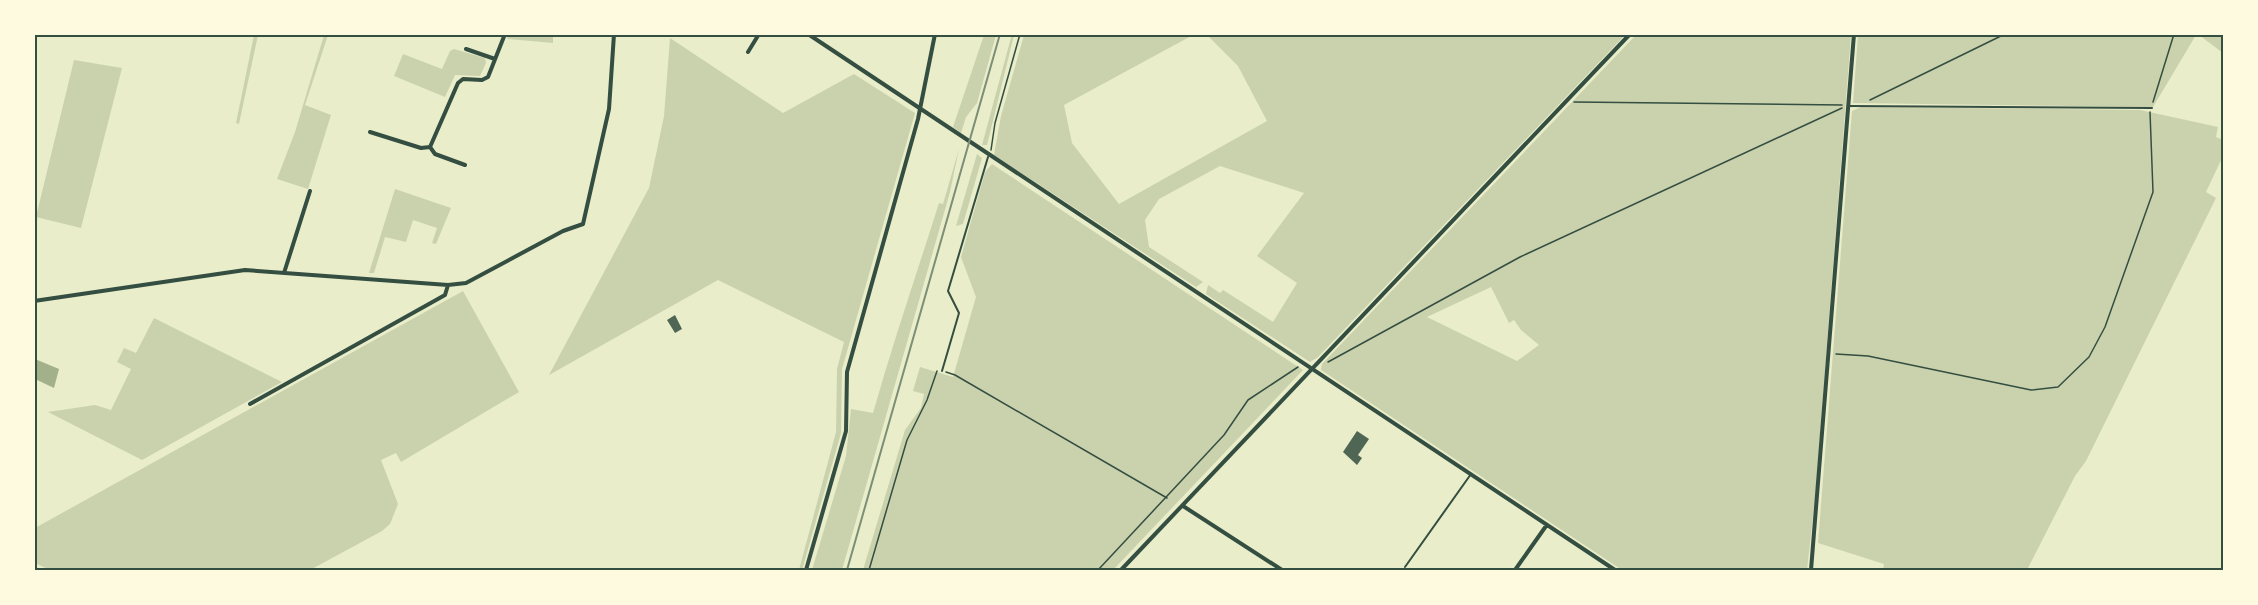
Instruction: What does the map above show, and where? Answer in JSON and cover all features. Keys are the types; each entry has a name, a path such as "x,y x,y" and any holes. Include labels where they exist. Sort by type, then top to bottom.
{"street":[{"path":"430,147 458,83 463,79 482,80 488,77 505,34"},
{"path":"34,301 245,270 448,285 466,283 563,231 583,224 609,109 614,34"},
{"path":"748,52 759,34"},
{"path":"808,34 988,156 1615,570"},
{"path":"806,570 846,431 847,372 920,110 935,34"},
{"path":"1121,570 1630,34"},
{"path":"1811,570 1854,34"},
{"path":"466,49 495,59"},
{"path":"370,132 421,148 430,147"},
{"path":"430,147 435,154 465,165"},
{"path":"284,273 310,191"},
{"path":"250,405 444,295 448,285"},
{"path":"1183,506 1282,570"},
{"path":"1515,570 1546,526"}],"lane":[{"path":"1849,106 2152,108"},
{"path":"942,371 959,313 948,291 988,156"},
{"path":"1405,567 1471,474"}],"path":[{"path":"993,147 995,123 1020,34"},
{"path":"1861,105 2005,34"},
{"path":"1829,355 1868,356 2031,390 2058,387 2089,357 2104,327 2153,192 2150,114 2174,34"},
{"path":"1567,102 1849,106"},
{"path":"1335,358 1520,257 1836,109"},
{"path":"1098,570 1224,435 1248,400 1304,364"},
{"path":"869,570 907,440 927,400 937,370"},
{"path":"942,371 955,375 1167,498"}],"shaded area":[{"path":"1012,34 1014,35 987,145 982,145"},
{"path":"254,35 258,35 239,124 236,123"},
{"path":"324,35 328,35 305,105 331,115 308,189 277,179 295,132"},
{"path":"509,35 553,35 553,43 507,39"},
{"path":"984,35 996,35 977,103 966,117 961,133 953,127"},
{"path":"1024,35 1193,35 1064,105 1072,143 1119,204 1267,121 1238,66 1207,35 1625,35 1318,357 1310,362 1206,294 1208,285 1220,293 1223,290 1273,322 1297,283 1257,256 1304,193 1220,166 1159,199 1145,220 1149,247 1203,282 1196,287 994,155 1001,116"},
{"path":"1636,35 1851,35 1815,499 1807,570 1622,570 1321,370 1322,364","holes":["1491,287 1509,323 1514,320 1521,330 1539,345 1517,361 1427,317"]},
{"path":"1858,35 2196,35 2153,107 1853,103"},
{"path":"2199,35 2223,35 2223,53"},
{"path":"670,38 783,113 854,74 915,113 842,369 841,433 802,570 799,570 836,432 837,369 844,342 718,280 549,375 649,188 664,116"},
{"path":"454,49 485,58 486,63 480,76 455,75 445,97 394,76 403,54 442,69 450,51"},
{"path":"74,60 122,68 81,228 36,217"},
{"path":"1861,107 2140,110 2218,127 2216,137 2223,140 2223,156 2206,192 2216,198 2086,461 2075,476 2027,570 1883,570 1884,564 1818,543 1852,111"},
{"path":"959,149 950,192 842,570 812,570 846,456 851,409 873,413 939,203 943,204"},
{"path":"977,154 982,158 963,224 956,226"},
{"path":"992,164 1303,370 1113,570 863,570 905,430 921,408 924,394 913,391 920,367 953,377 976,297 961,257 985,172"},
{"path":"395,189 451,208 436,244 432,243 437,228 413,220 406,242 385,237 374,273 369,273"},
{"path":"463,291 519,392 401,462 396,453 381,460 398,504 390,524 382,531 310,570 50,570 35,563 35,528"},
{"path":"154,318 282,382 142,460 48,412 95,405 111,410 131,369 117,362 124,348 136,353"},
{"path":"35,359 59,369 54,388 35,379"}],"building":[{"path":"675,315 682,329 675,333 667,320"},
{"path":"1357,431 1369,439 1358,455 1362,458 1357,465 1343,452"}],"railway":[{"path":"847,570 1000,34"}]}
